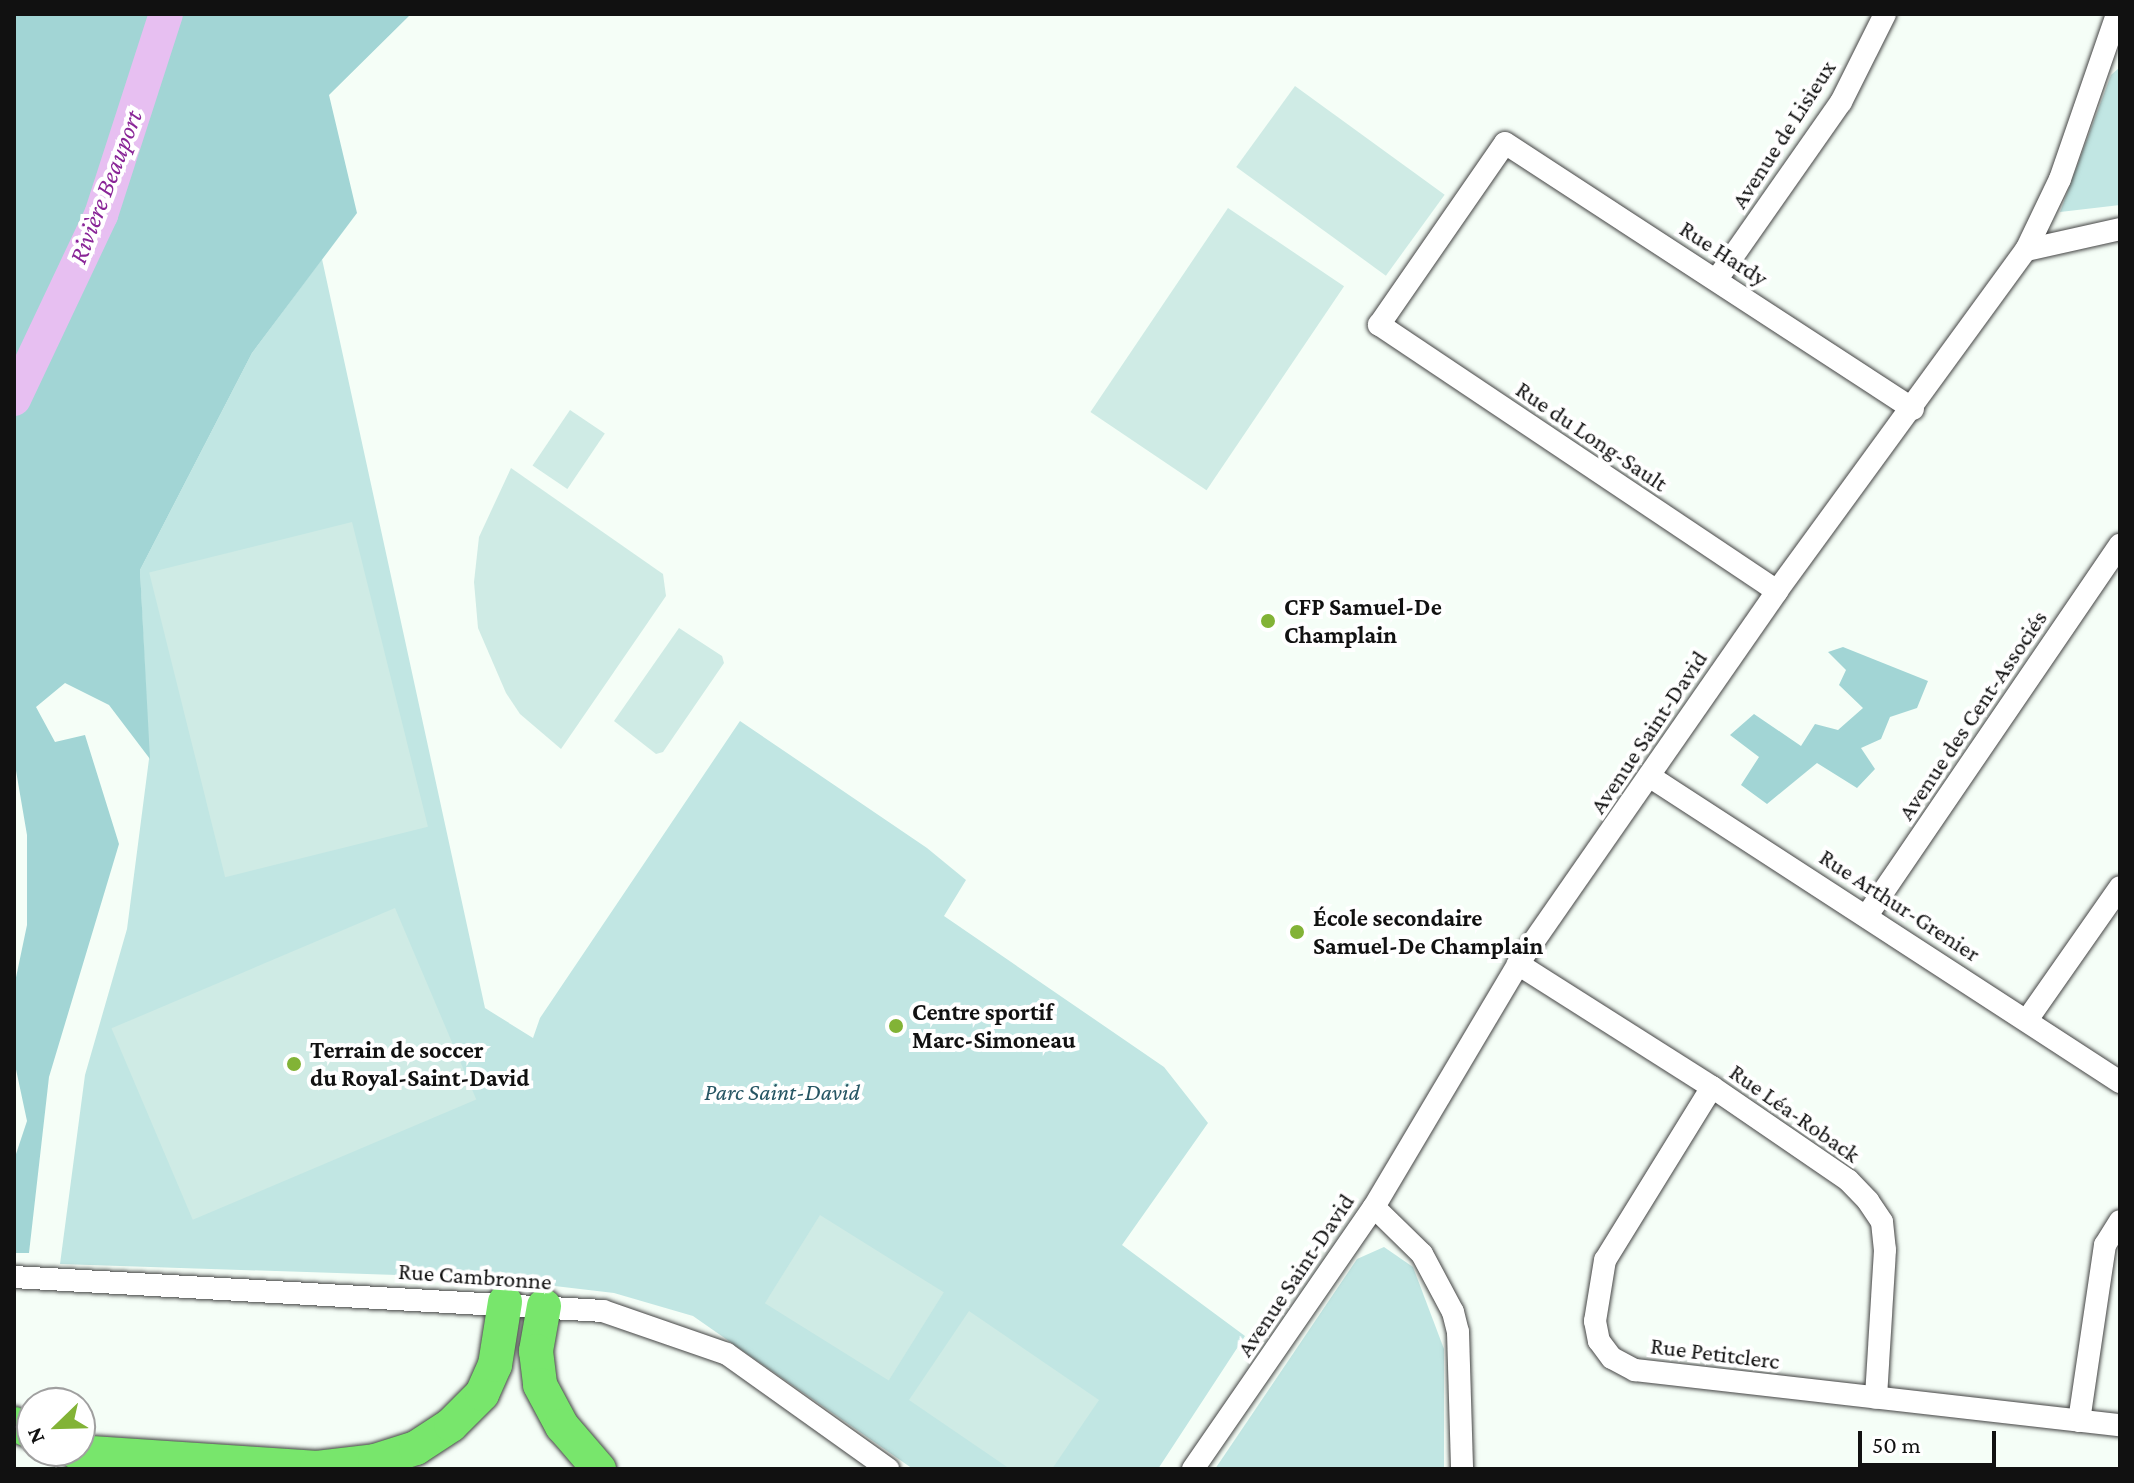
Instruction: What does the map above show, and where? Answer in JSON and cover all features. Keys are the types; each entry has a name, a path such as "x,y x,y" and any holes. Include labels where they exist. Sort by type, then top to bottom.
{"highway":[{"path":"96,1452 317,1468 375,1461 416,1448 451,1425 482,1394 495,1365 505,1302"},
{"path":"544,1306 536,1351 540,1385 562,1426 599,1469"},
{"path":"96,1459 125,1469"}],"street":[{"name":"Avenue de Lisieux","path":"1717,279 1841,102 1885,14"},
{"name":"Avenue Saint-David","path":"1193,1469 1374,1207 1518,964 1777,591 1913,409 2026,250 2060,179 2111,22"},
{"name":"Rue Hardy","path":"1379,325 1505,143 1913,409"},
{"path":"2026,250 2120,229"},
{"name":"Rue du Long-Sault","path":"1379,325 1777,591"},
{"name":"Avenue des Cent-Associés","path":"1868,914 2120,545"},
{"name":"Rue Arthur-Grenier","path":"1649,776 1868,914 2120,1082"},
{"path":"2027,1020 2120,887"},
{"name":"Rue Léa-Roback","path":"1518,964 1712,1087 1848,1180 1882,1222 1876,1398"},
{"name":"Rue Petitclerc","path":"1712,1087 1605,1260 1595,1321 1599,1341 1612,1358 1635,1370 2120,1425"},
{"path":"1374,1207 1422,1254 1449,1300 1458,1332 1462,1469"},
{"path":"2079,1421 2105,1245 2120,1221"},
{"name":"Rue Cambronne","path":"14,1277 505,1302 641,1321 727,1354 888,1469"}],"green space":[{"path":"2120,67 2120,205 2060,212 2111,75"},
{"name":"Parc Saint-David","path":"322,259 485,1008 533,1038 540,1018 740,721 927,848 966,880 944,916 1164,1067 1208,1123 1122,1245 1245,1336 1158,1469 913,1469 693,1316 614,1293 487,1278 60,1264 85,1075 127,929 149,759 140,570 252,353"},
{"path":"1384,1247 1413,1267 1444,1349 1444,1469 1215,1469 1357,1259"}],"shaded area":[{"path":"411,14 329,95 357,213 252,353 140,570 150,759 109,705 65,683 36,707 55,742 85,735 119,844 49,1077 29,1253 14,1253 14,1160 27,1121 14,1060 14,987 27,925 27,835 14,759 14,15"},
{"path":"1295,86 1445,195 1386,276 1236,167"},
{"path":"1228,208 1344,286 1207,490 1090,412"},
{"path":"570,410 605,433 567,489 533,466"},
{"path":"511,468 663,574 666,596 561,749 520,714 506,693 478,628 474,582 479,537"},
{"path":"352,522 428,827 225,877 149,573"},
{"path":"679,628 722,656 724,663 663,752 656,754 614,721"},
{"path":"1843,647 1928,681 1917,708 1890,717 1881,739 1861,748 1875,769 1857,788 1817,763 1767,804 1741,785 1759,757 1730,735 1754,714 1801,746 1815,724 1838,730 1863,708 1839,685 1846,670 1828,652"},
{"name":"Terrain de soccer du Royal-Saint-David","path":"395,908 476,1099 193,1220 111,1028"},
{"path":"820,1215 944,1292 889,1381 765,1303"},
{"path":"969,1311 1099,1400 1052,1469 1010,1469 909,1400"}],"waterway":[{"name":"Rivière Beauport","path":"14,399 101,215 166,14"}],"place":[{"name":"CFP Samuel-De Champlain","path":"1268,621"},
{"name":"École secondaire Samuel-De Champlain","path":"1297,932"},
{"name":"Centre sportif Marc-Simoneau","path":"896,1026"},
{"name":"Terrain de soccer du Royal-Saint-David","path":"294,1064"}]}
